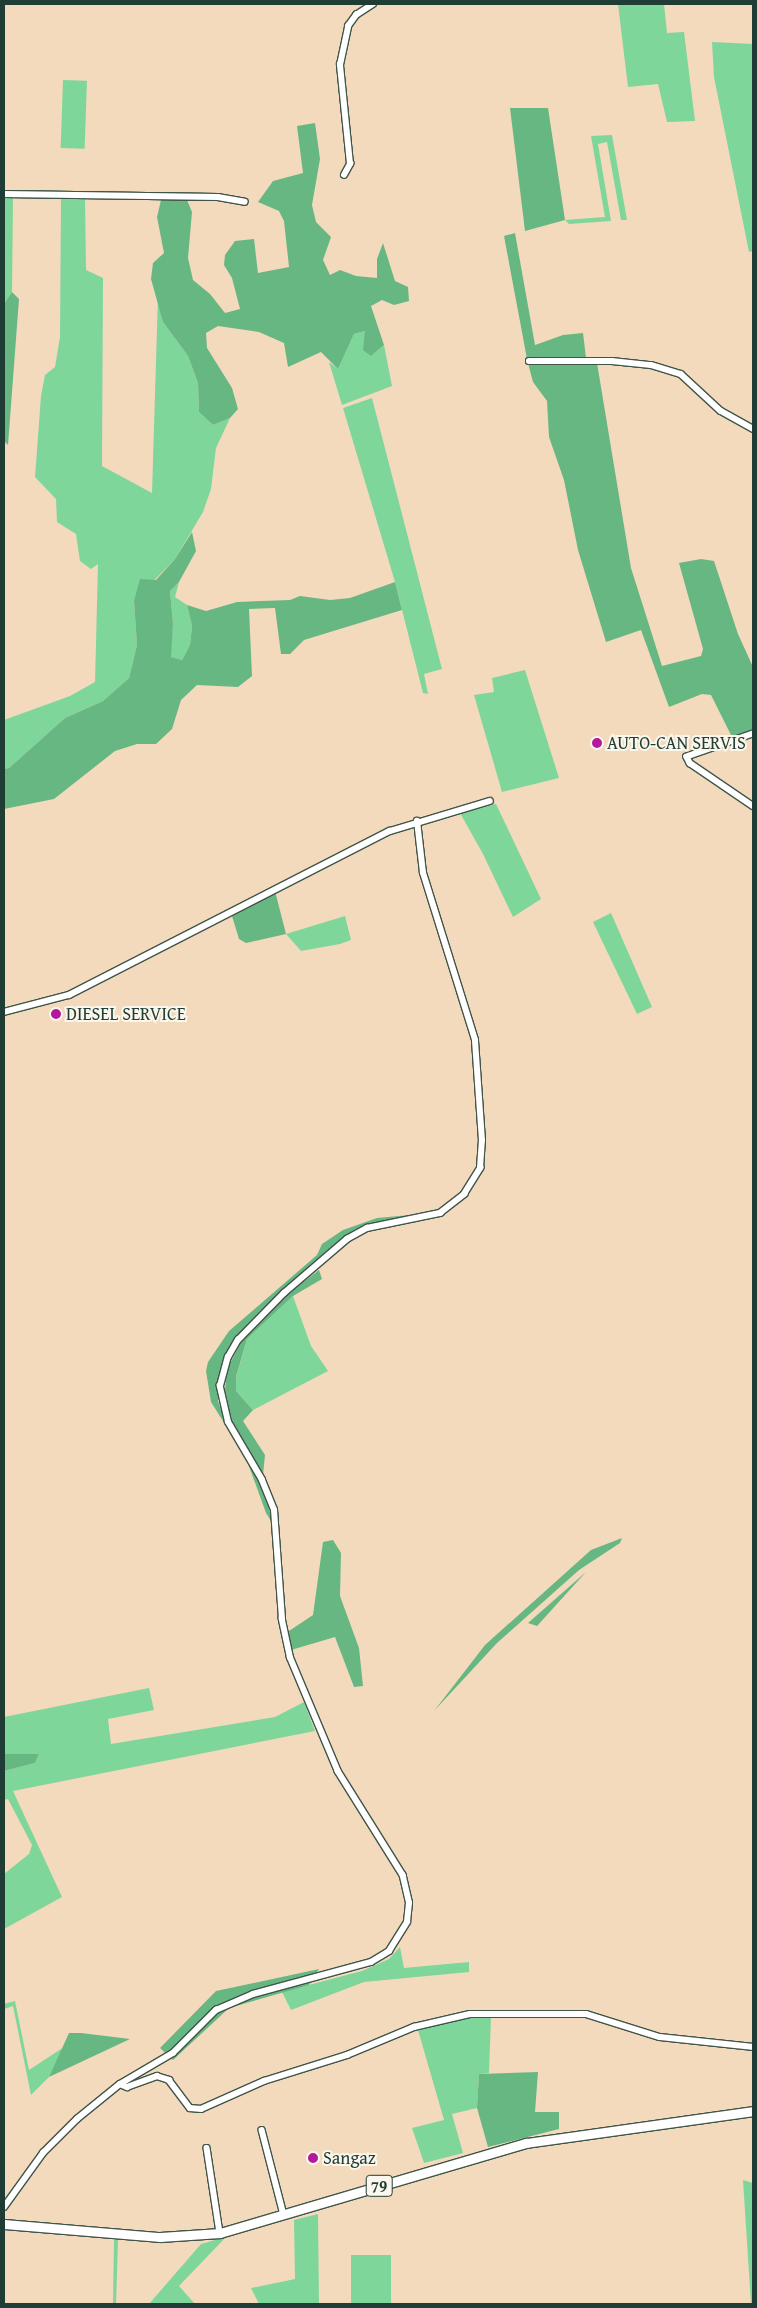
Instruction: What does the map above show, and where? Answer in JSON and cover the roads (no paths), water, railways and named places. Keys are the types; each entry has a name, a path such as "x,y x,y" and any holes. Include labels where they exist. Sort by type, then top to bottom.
{"main road":[{"name":"79","path":"4,2224 160,2237 220,2233 526,2143 753,2111"}],"street":[{"path":"344,175 350,164 340,65 348,26 356,15 372,4"},
{"path":"4,194 218,197 245,202"},
{"path":"529,361 612,361 650,365 681,374 721,411 753,428"},
{"path":"753,734 687,757 690,763 753,806"},
{"path":"4,1012 69,995 316,866 417,821 490,801"},
{"path":"4,2207 58,2136 120,2084 173,2053 207,2018 227,2003 371,1962 389,1951 407,1922 409,1903 403,1876 338,1772 290,1658 282,1619 274,1510 262,1480 228,1422 220,1386 228,1357 238,1340 284,1293 347,1239 368,1228 440,1214 464,1194 480,1168 482,1141 476,1040 423,873 417,821"},
{"path":"120,2084 127,2087 157,2076 169,2080 190,2108 201,2109 264,2081 347,2055 414,2027 470,2014 586,2014 660,2037 753,2047"},
{"path":"262,2130 284,2215"},
{"path":"208,2148 220,2233"}],"place":[{"name":"AUTO-CAN SERVIS","path":"597,743"},
{"name":"DIESEL SERVICE","path":"56,1014"},
{"name":"Sangaz","path":"313,2158"}]}
